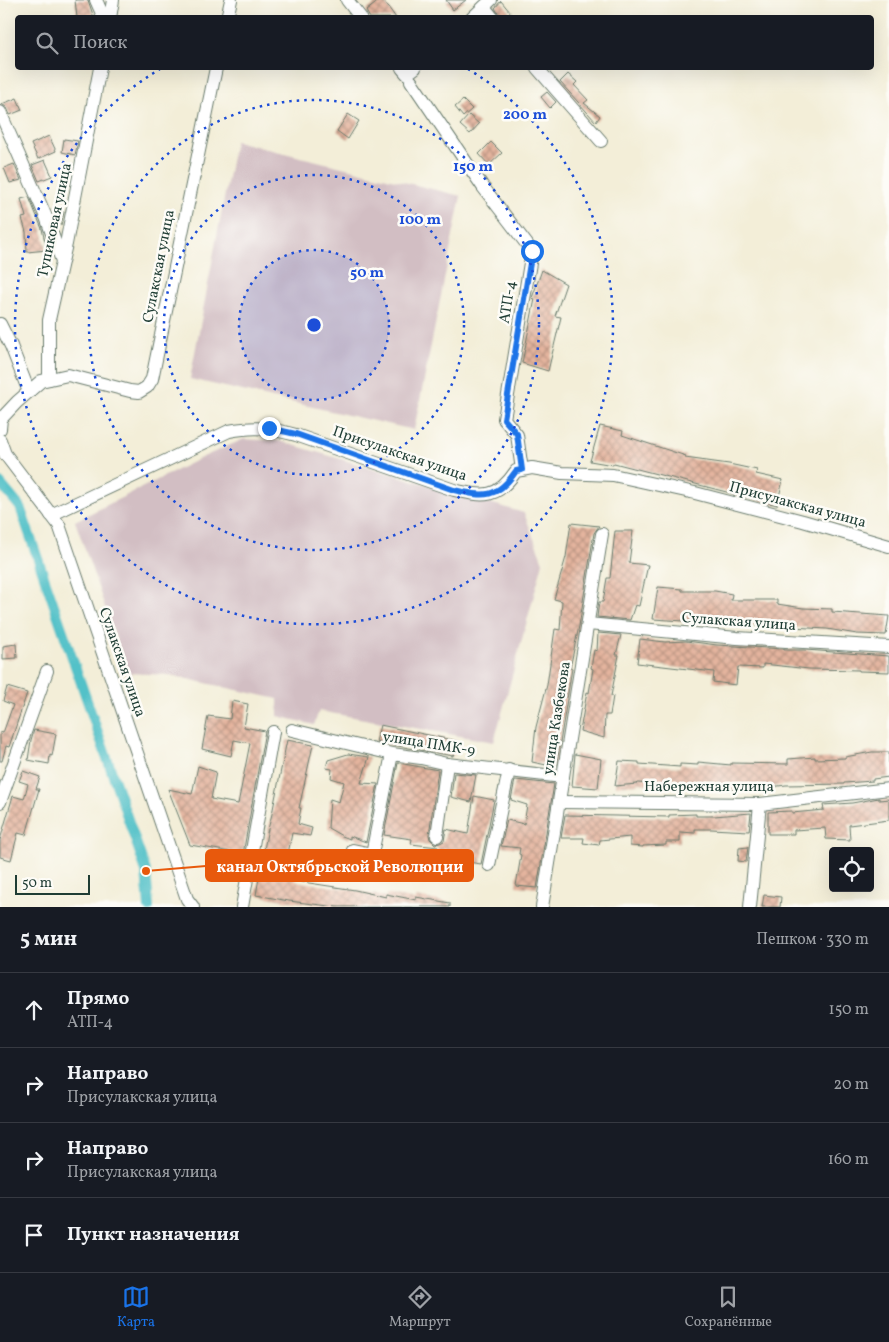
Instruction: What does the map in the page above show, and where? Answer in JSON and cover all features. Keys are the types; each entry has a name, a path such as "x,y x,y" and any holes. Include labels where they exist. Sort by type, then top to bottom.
{"street":[{"path":"96,0 103,15"},
{"path":"110,15 113,0"},
{"path":"228,15 231,0"},
{"path":"347,0 359,15"},
{"path":"475,15 487,3 492,15"},
{"name":"Тупиковая улица","path":"49,379 49,320 100,70"},
{"name":"Сулакская улица","path":"0,429 2,420 41,381 68,375 139,392 147,387 152,379 216,70"},
{"path":"539,70 601,141"},
{"name":"АТП-4","path":"409,72 483,187 532,251 504,419 517,434 522,470"},
{"path":"0,112 46,217 62,261"},
{"path":"0,324 12,346 29,392"},
{"name":"Присулакская улица","path":"51,515 229,431 269,428 296,434 454,490 477,495 498,492 509,483 516,471 532,468 562,473 613,475 695,493 889,546"},
{"name":"Сулакская улица","path":"0,440 3,453 59,525 186,899 193,907"},
{"name":"улица Казбекова","path":"542,907 602,534"},
{"name":"Сулакская улица","path":"588,624 737,638 889,647"},
{"path":"0,802 47,671"},
{"name":"улица ПМК-9","path":"292,730 392,754 447,764 562,777"},
{"path":"245,907 251,852 273,732"},
{"path":"353,850 372,854 392,754"},
{"path":"437,836 447,764"},
{"path":"489,865 509,770"},
{"name":"Набережная улица","path":"558,802 760,804 889,789"},
{"path":"750,907 760,804"}],"shaded area":[{"path":"235,141 461,196 414,430 190,379"},
{"path":"244,439 279,441 524,513 543,562 494,742 319,711 314,725 278,716 278,699 169,675 128,673 75,521 203,457"}],"building":[{"path":"75,0 88,0 93,15 77,15"},
{"path":"380,0 383,0 394,15 368,15 366,11"},
{"path":"446,0 466,0 453,10"},
{"path":"501,1 513,15 499,15 495,8"},
{"path":"568,74 577,82 574,85 588,100 584,103 600,116 596,122 560,82"},
{"path":"547,92 556,102 550,108 541,97"},
{"path":"17,98 22,110 10,115 7,108 2,104"},
{"path":"463,100 472,109 463,117 455,107"},
{"path":"348,114 359,121 348,139 337,131"},
{"path":"469,115 479,124 470,134 460,125"},
{"path":"49,136 56,151 38,159 31,144"},
{"path":"64,139 78,141 75,155 62,152"},
{"path":"491,142 502,153 489,165 479,154"},
{"path":"45,160 52,176 39,181 32,165"},
{"path":"14,164 21,180 10,183 4,168"},
{"path":"29,197 42,229 47,250 27,252 26,232 22,218 26,217 21,199"},
{"path":"58,211 64,212 61,225 58,225 57,222"},
{"path":"542,270 566,284 555,316 561,317 548,371 522,363 535,299 532,298"},
{"path":"600,426 623,431 622,435 686,456 685,458 757,470 756,474 783,480 777,505 614,463 613,465 590,461"},
{"path":"571,523 599,526 594,533 579,626 570,668 572,668 556,767 532,762 536,727 547,685 555,629 560,630 562,601 554,599 566,557"},
{"path":"615,531 633,531 629,563 648,565 639,606 635,605 630,620 597,617 599,602 603,602 607,578 610,578"},
{"path":"658,587 682,589 682,591 715,591 732,594 731,600 777,600 777,604 803,608 832,609 832,612 889,616 886,635 857,634 827,629 774,626 774,629 752,625 752,627 731,626 731,624 653,619"},
{"path":"598,633 621,635 616,655 619,655 611,696 613,696 610,715 605,715 604,738 580,731 587,692 589,693 594,650 597,651"},
{"path":"640,639 889,656 889,672 809,669 763,664 763,668 738,667 736,685 713,682 714,672 637,663"},
{"path":"16,644 17,658 3,659 3,646"},
{"path":"7,687 27,693 9,747 6,746 2,761 0,761 0,732 3,733 13,705 3,701"},
{"path":"232,701 248,704 244,727 265,731 243,854 190,845 168,789 192,794 198,766 216,772 211,799 238,804 250,743 234,740 231,756 202,749 208,716 230,719"},
{"path":"380,725 457,741 453,756 376,742"},
{"path":"34,730 56,734 49,764 28,760"},
{"path":"287,740 313,745 299,808 301,808 298,824 312,828 310,836 292,833 286,865 296,881 386,897 386,894 416,900 416,897 450,903 450,907 337,907 256,895"},
{"path":"872,752 889,752 889,777 844,784 786,785 755,789 754,791 638,783 615,786 619,761 680,767 680,764 698,765 698,762 731,765 731,763 788,764 788,759 815,757 815,759 845,758"},
{"path":"348,754 369,757 361,783 378,784 366,842 350,836 350,839 328,828 330,799 339,802 344,782 331,778 332,769 326,768 328,760"},
{"path":"575,754 601,759 598,788 572,786"},
{"path":"398,763 438,770 429,835 435,844 444,841 446,829 468,834 474,796 494,800 481,864 461,861 462,859 437,850 438,847 411,844 412,839 384,835"},
{"path":"23,771 40,777 36,789 39,789 26,835 18,833 11,860 0,857 0,840 13,796 24,799 28,784 19,781"},
{"path":"454,773 476,775 471,802 451,797"},
{"path":"515,780 554,784 537,888 516,886 521,855 519,854 520,848 501,846 507,820 524,824 527,805 511,800"},
{"path":"879,798 879,800 889,799 889,820 849,825 850,840 826,839 825,828 794,830 794,834 768,834 768,812 792,811 792,813 824,810 823,805 852,803"},
{"path":"751,813 749,831 695,829 695,833 680,832 680,842 666,842 666,845 630,846 630,837 600,840 599,845 583,843 584,838 561,838 565,815 669,817 669,815 696,814 696,816 714,816"},
{"path":"748,847 746,862 738,861 739,848"},
{"path":"764,895 781,897 780,907 762,907"}],"waterway":[{"path":"0,483 20,507 146,871 149,907"}],"place":[{"name":"канал Октябрьской Революции","path":"146,871"}],"route":[{"path":"269,428 296,434 454,490 477,495 498,492 509,483 516,471 522,470 517,434 504,419 532,251"}]}
